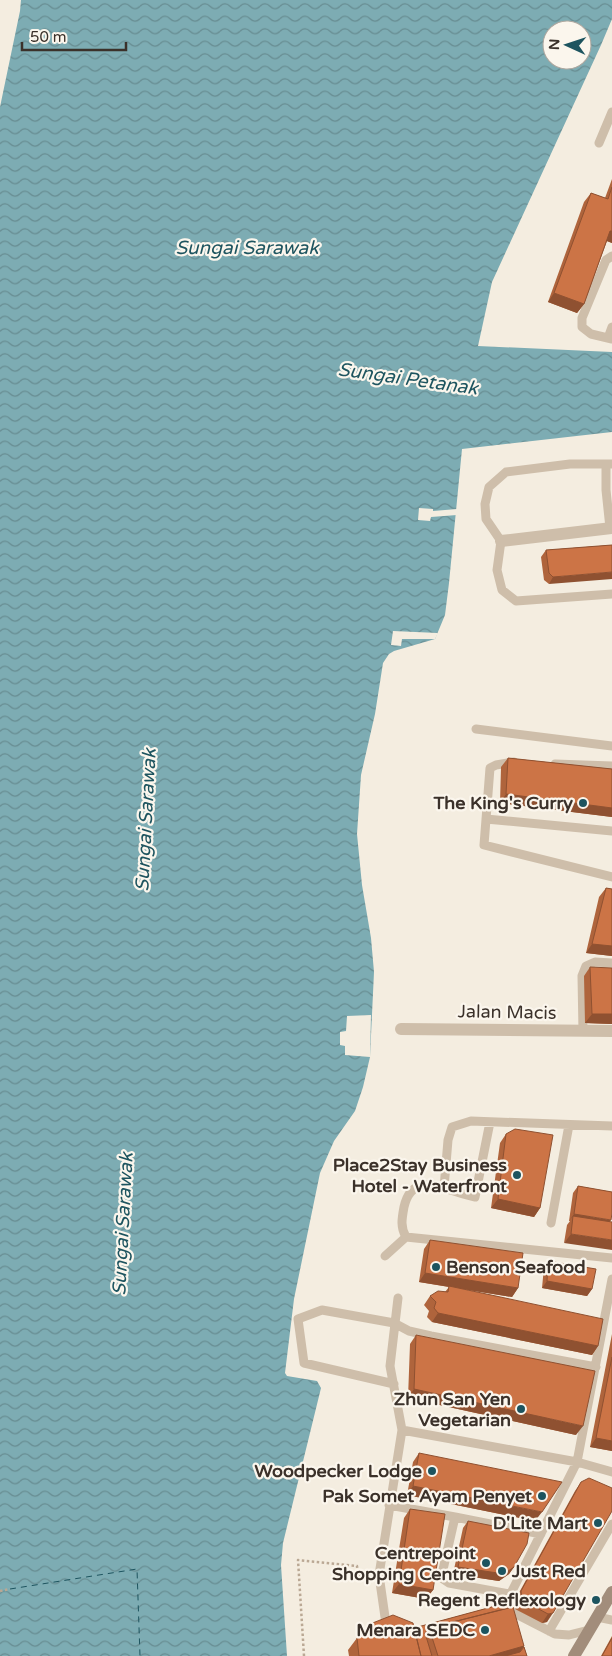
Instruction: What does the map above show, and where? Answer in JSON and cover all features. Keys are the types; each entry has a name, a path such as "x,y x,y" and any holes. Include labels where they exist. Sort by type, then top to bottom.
{"main road":[{"path":"574,1656 612,1592"}],"street":[{"path":"501,541 611,528"},
{"name":"Jalan Macis","path":"401,1029 612,1031"}],"lane":[{"path":"599,143 612,112"},
{"path":"612,256 606,260 582,318 582,327 591,334 610,338 612,327"},
{"path":"611,528 606,490 609,465 570,464 506,472 489,487 485,504 486,518 501,541 497,570 502,590 516,601 612,594"},
{"path":"476,729 612,746"},
{"path":"523,762 513,762 490,768 484,845 612,877"},
{"path":"543,763 612,766"},
{"path":"486,819 612,831"},
{"path":"583,1031 582,976 586,966 595,962 612,963"},
{"path":"444,1188 448,1140 452,1127 471,1121 612,1126"},
{"path":"406,1237 401,1221 407,1196 412,1190 423,1184 475,1197 490,1122"},
{"path":"551,1223 569,1125"},
{"path":"385,1256 406,1237 612,1258"},
{"path":"589,1630 563,1636 550,1631 518,1615 509,1604 509,1594 577,1462 596,1367 609,1315 612,1279"},
{"path":"386,1617 379,1575 402,1430 390,1366 398,1298"},
{"path":"394,1384 304,1364 298,1319 322,1310 394,1323 408,1331 596,1367"},
{"path":"402,1430 577,1462 612,1472"},
{"path":"389,1505 541,1534"},
{"path":"455,1517 442,1574 443,1579 449,1583 509,1594"},
{"path":"550,1631 612,1524"},
{"path":"597,1617 612,1620"}],"path":[{"path":"304,1656 298,1560 357,1566 358,1576 379,1575"},
{"path":"0,1592 10,1589"}],"water":[{"name":"Sungai Sarawak","path":"21,0 612,0 612,19 592,65 592,20 542,20 542,70 590,70 492,282 478,346 612,352 612,432 462,449 445,615 435,639 394,651 389,654 383,663 375,714 361,775 357,834 374,972 370,1057 355,1111 334,1141 320,1173 294,1299 285,1373 287,1376 317,1381 321,1388 283,1543 281,1565 287,1656 0,1656 0,107"}],"pier":[{"path":"419,508 433,509 433,511 457,509 457,515 431,517 430,521 418,520"},
{"path":"393,631 438,633 435,639 402,639 401,646 391,645"},
{"path":"371,1015 370,1057 345,1055 345,1046 340,1045 340,1032 346,1031 347,1016"}],"building":[{"path":"612,187 612,231 610,231 584,304 554,293 591,193 608,199"},
{"path":"612,545 612,572 553,577 549,573 546,550"},
{"path":"508,758 612,769 612,808 506,794"},
{"path":"606,888 612,889 612,946 592,944"},
{"path":"590,967 612,968 612,1014 592,1014"},
{"path":"515,1129 553,1135 540,1208 498,1199 506,1134"},
{"path":"578,1186 612,1192 611,1220 574,1214"},
{"path":"573,1216 612,1222 612,1240 571,1234"},
{"path":"430,1240 523,1253 518,1288 425,1273"},
{"path":"548,1261 596,1269 592,1289 547,1281"},
{"path":"449,1286 603,1319 598,1346 438,1313 434,1308 436,1302 430,1296 438,1291 448,1292"},
{"path":"416,1335 595,1371 583,1426 414,1389"},
{"path":"612,1357 612,1441 596,1438"},
{"path":"419,1453 562,1482 542,1512 413,1486"},
{"path":"589,1478 612,1488 612,1511 553,1613 548,1614 522,1600 521,1591 581,1482"},
{"path":"410,1509 445,1514 433,1590 399,1584"},
{"name":"Centrepoint Shopping Centre","path":"468,1521 529,1533 527,1544 514,1567 504,1574 458,1567"},
{"path":"510,1602 512,1607 429,1628 425,1633 432,1656 421,1656 414,1628"},
{"name":"Menara SEDC","path":"513,1607 524,1646 489,1656 438,1656 429,1628"},
{"path":"393,1615 413,1623 421,1656 359,1656 357,1638 370,1624"},
{"path":"612,1638 612,1656 602,1656"},
{"path":"524,1647 527,1656 505,1656 520,1652"}],"ferry route":[{"path":"10,1589 137,1569 140,1656"}],"place":[{"name":"The King's Curry","path":"583,803"},
{"name":"Place2Stay Business Hotel - Waterfront","path":"517,1175"},
{"name":"Benson Seafood","path":"436,1267"},
{"name":"Zhun San Yen Vegetarian","path":"521,1409"},
{"name":"Woodpecker Lodge","path":"432,1471"},
{"name":"Pak Somet Ayam Penyet","path":"542,1496"},
{"name":"D'Lite Mart","path":"598,1523"},
{"name":"Centrepoint Shopping Centre","path":"486,1563"},
{"name":"Just Red","path":"502,1571"},
{"name":"Regent Reflexology","path":"596,1600"},
{"name":"Menara SEDC","path":"485,1630"}],"water label":[{"name":"Sungai Petanak","path":"408,378"}]}
